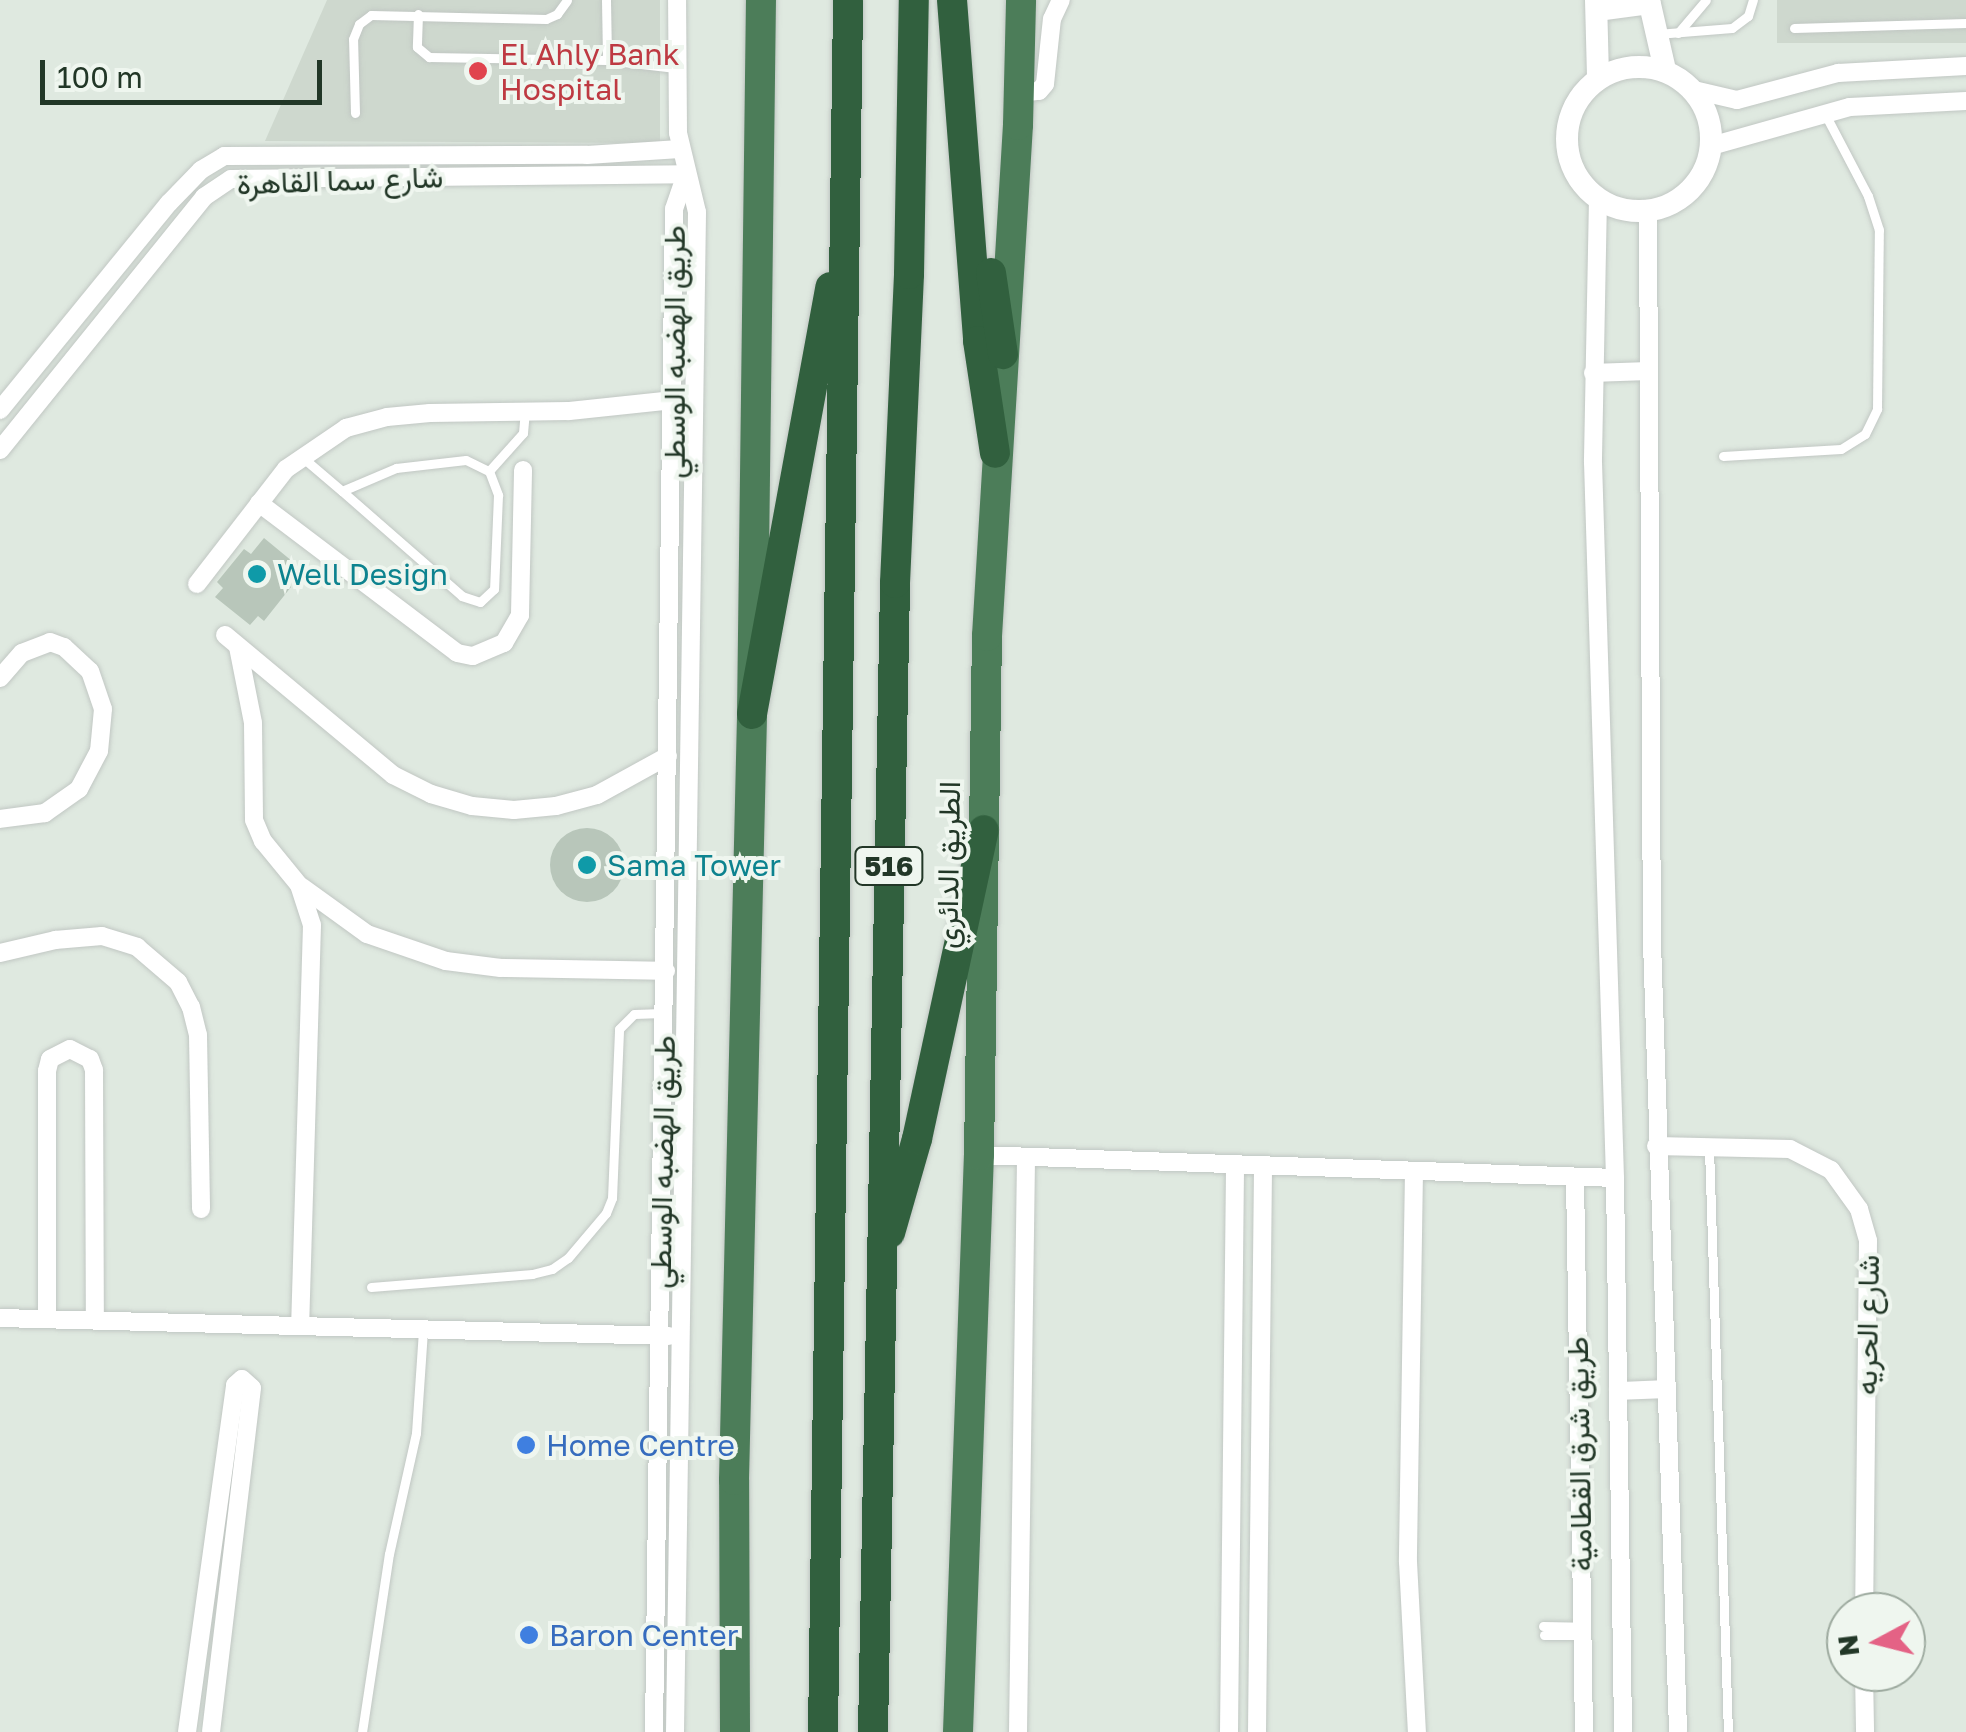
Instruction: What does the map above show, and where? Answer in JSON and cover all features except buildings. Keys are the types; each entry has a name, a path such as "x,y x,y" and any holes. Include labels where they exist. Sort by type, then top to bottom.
{"highway":[{"name":"516","path":"735,1732 734,1442 752,714 761,0"},
{"name":"516","path":"823,1732 848,0"},
{"name":"الطريق الدائري","path":"874,1732 895,583 909,274 914,0"},
{"name":"516","path":"952,0 978,341 995,452"},
{"name":"الطريق الدائري","path":"958,1732 978,1156 995,452 1021,0"},
{"name":"516","path":"960,94 974,154 1003,354"},
{"name":"516","path":"752,714 846,200"},
{"name":"516","path":"880,1260 917,1139 984,830"}],"street":[{"name":"طريق الهضبه الوسطي","path":"654,1732 668,756 697,212 680,149 677,0"},
{"path":"1018,93 1039,90 1045,84 1052,19 1061,0"},
{"path":"1598,79 1597,5 1650,2 1665,70"},
{"path":"1694,90 1708,116 1712,146 1708,162 1691,190 1678,200 1648,211 1613,207 1598,198 1575,172 1566,138 1575,104 1598,79 1630,66 1665,70 1694,90 1738,100 1838,73 1966,66"},
{"path":"1712,146 1824,112 1876,104 1966,101"},
{"name":"شارع سما القاهرة","path":"0,410 191,178 224,156 587,154 680,149"},
{"path":"251,154 253,177"},
{"path":"587,154 587,176"},
{"name":"شارع سما القاهرة","path":"0,450 204,197 220,184 253,177 686,174"},
{"path":"1598,198 1593,372 1614,1178 1623,1732"},
{"path":"1648,211 1656,1146 1678,1732"},
{"path":"1593,372 1647,371"},
{"name":"طريق الهضبه الوسطي","path":"674,1732 688,872 684,400"},
{"path":"197,584 258,503 300,456 346,428 387,417 684,400"},
{"path":"258,503 456,653 473,656 504,644 520,615 523,470"},
{"path":"666,971 501,968 446,962 367,934 299,885 263,841 254,820 253,723 232,641 393,775 431,794 472,806 514,810 556,806 597,795 668,756"},
{"path":"0,678 22,653 50,642 64,647 90,672 103,709 100,751 79,788 44,813 0,819"},
{"path":"667,872 688,872"},
{"path":"299,885 312,925 300,1324"},
{"path":"0,953 55,940 102,936 136,947 178,982 191,1007 198,1035 200,1209"},
{"path":"47,1319 47,1071 50,1059 70,1048 90,1059 94,1070 95,1320"},
{"name":"شارع الحريه","path":"1656,1146 1775,1145 1805,1154 1842,1181 1864,1224 1864,1592"},
{"path":"978,1156 1614,1178"},
{"path":"1018,1732 1026,1157"},
{"path":"1228,1732 1235,1165"},
{"path":"1257,1732 1262,1166"},
{"path":"1414,1171 1408,1562 1418,1732"},
{"name":"طريق شرق القطامية","path":"1574,1177 1584,1732"},
{"path":"0,1318 679,1336"},
{"path":"1234,1326 1261,1327"},
{"path":"186,1732 235,1386 242,1379 252,1388 211,1732"},
{"path":"1618,1392 1665,1389"},
{"path":"1230,1546 1259,1548"},
{"path":"1864,1692 1865,1732"}],"lane":[{"path":"398,0 398,14"},
{"path":"355,113 355,32 371,15 546,19 558,14 566,0"},
{"path":"606,0 607,60"},
{"path":"1694,0 1695,14"},
{"path":"1678,33 1706,0"},
{"path":"1654,34 1732,28 1748,16 1753,0"},
{"path":"418,14 417,48 429,57 607,60 676,68"},
{"path":"1794,28 1966,23"},
{"path":"1723,456 1841,448 1865,434 1877,409 1879,230 1868,196 1824,112"},
{"path":"489,472 523,434 525,412"},
{"path":"300,456 462,596 480,602 494,589 498,495 489,472 466,460 424,463 396,468 342,491"},
{"path":"370,1286 532,1274 552,1269 568,1258 606,1213 612,1198 618,1030 634,1014 664,1013"},
{"path":"1709,1146 1728,1732"},
{"path":"362,1732 389,1554 413,1451 423,1328"},
{"path":"1544,1631 1582,1631"}],"shaded area":[{"name":"El Ahly Bank Hospital","path":"327,0 660,0 660,143 265,141"},
{"path":"1777,0 1966,0 1966,43 1777,43"}],"place":[{"name":"El Ahly Bank Hospital","path":"478,71"},
{"name":"Well Design","path":"257,574"},
{"name":"Sama Tower","path":"587,865"},
{"name":"Home Centre","path":"526,1445"},
{"name":"Baron Center","path":"529,1635"}]}
